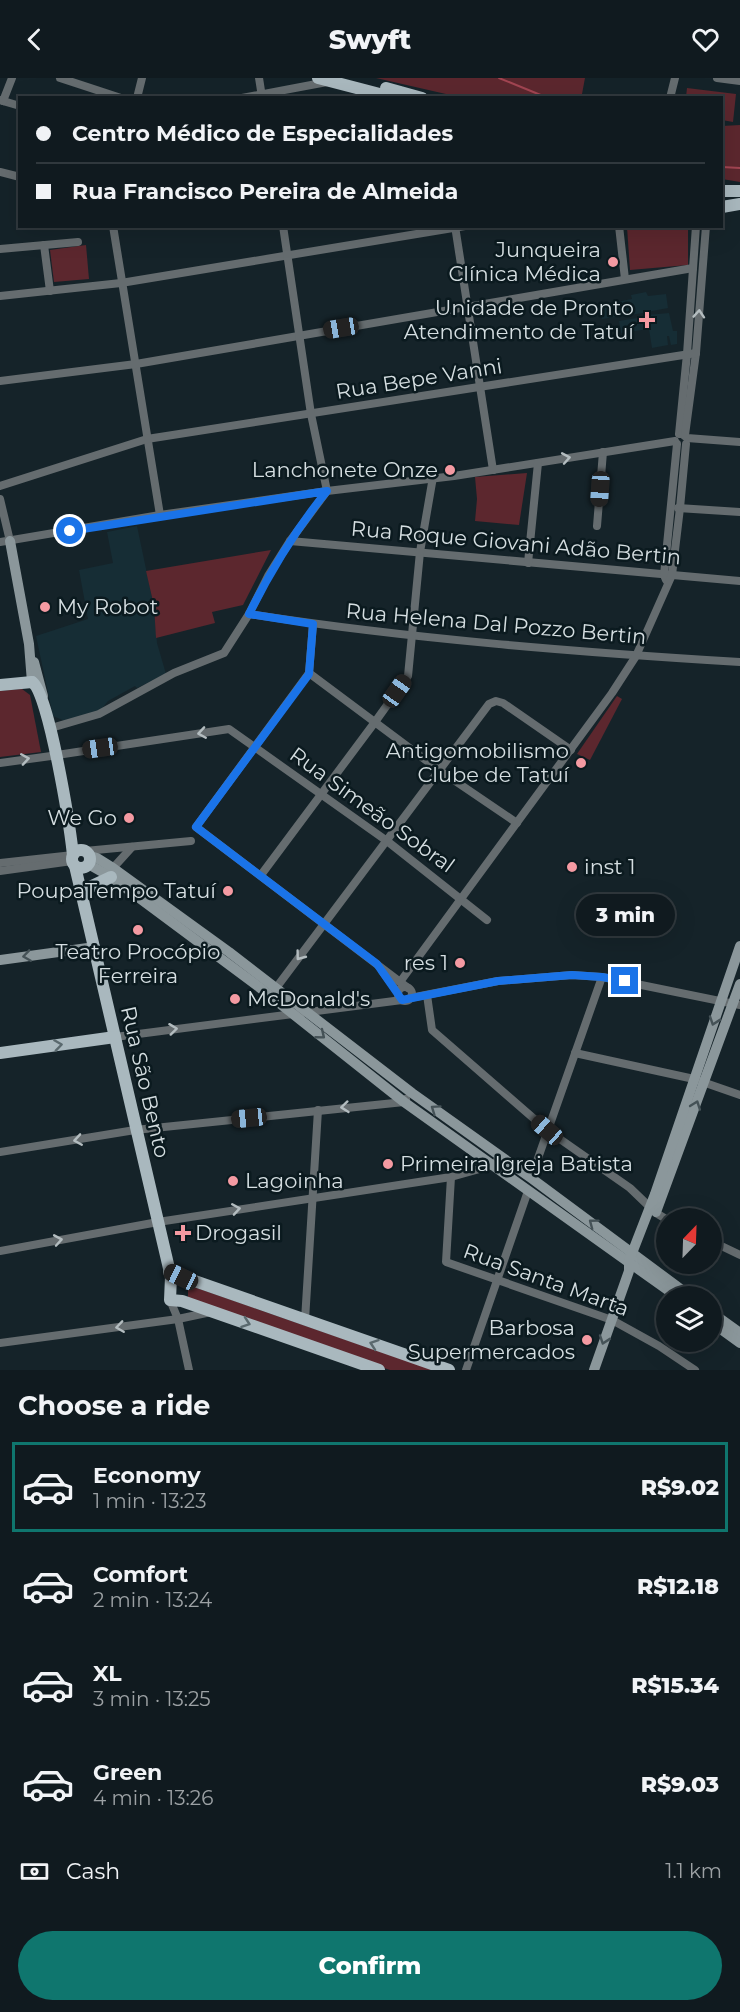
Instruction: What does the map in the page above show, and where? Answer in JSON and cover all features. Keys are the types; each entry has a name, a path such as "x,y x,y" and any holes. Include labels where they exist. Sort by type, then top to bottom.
{"main road":[{"path":"318,78 387,96"},
{"path":"350,78 415,96"},
{"path":"723,191 740,191"},
{"path":"723,207 740,204"},
{"name":"Rua São Bento","path":"5,542 29,644 40,680 51,728 54,755"},
{"name":"Rua São Bento","path":"29,644 32,682 54,755 68,829 81,859 81,895 176,1300"},
{"path":"0,685 32,682 38,687 51,728"},
{"path":"81,859 97,858 112,873 295,1014 404,1102 497,1160 531,1178 663,1286"},
{"path":"81,895 112,873"},
{"path":"112,873 308,1012 497,1160 528,1191 633,1262 673,1286"},
{"path":"659,1208 699,1081 721,1000 740,946"},
{"path":"0,960 95,947"},
{"path":"699,1081 737,1004 740,984"},
{"path":"0,1053 115,1037"},
{"path":"594,1370 633,1262 656,1215"},
{"path":"170,1274 449,1370"},
{"path":"176,1300 379,1370"},
{"path":"722,1320 740,1333"},
{"path":"722,1330 740,1343"}],"street":[{"path":"12,78 2,101 18,105"},
{"path":"60,78 114,96"},
{"path":"138,96 142,78"},
{"path":"259,78 261,96 331,81"},
{"path":"670,96 675,78"},
{"path":"717,78 740,81"},
{"path":"0,172 18,176"},
{"path":"113,228 160,515"},
{"path":"51,728 99,714 174,674 224,653 290,541 327,491 311,414 283,228"},
{"path":"0,296 121,283 449,228"},
{"path":"455,228 493,470"},
{"path":"619,228 625,279"},
{"path":"692,354 696,228"},
{"path":"400,982 571,750 636,656 667,578 706,228"},
{"path":"0,249 78,242"},
{"path":"44,245 50,291"},
{"path":"0,381 136,364 693,268"},
{"name":"Rua Bepe Vanni","path":"0,486 147,439 692,354"},
{"path":"0,499 5,542 160,515 493,470 682,439 740,442"},
{"path":"597,526 603,452"},
{"path":"528,563 538,463"},
{"path":"261,875 408,676 420,552 434,477"},
{"path":"676,508 740,512"},
{"name":"Rua Roque Giovani Adão Bertin","path":"290,541 667,578 740,581"},
{"name":"Rua Helena Dal Pozzo Bertin","path":"249,614 313,624 636,656 740,662"},
{"path":"313,624 309,674 196,827 408,988 412,994 403,997"},
{"path":"309,674 439,770 517,823"},
{"path":"276,988 489,704 496,701 503,703 571,750"},
{"name":"Rua Simeão Sobral","path":"0,763 229,729 387,841 487,920"},
{"path":"0,871 81,859 132,847 191,841"},
{"path":"112,873 132,847"},
{"path":"0,863 81,859"},
{"path":"377,964 403,997"},
{"path":"115,1037 295,1014 498,981 572,975 602,977 737,1004"},
{"path":"531,1178 602,977"},
{"path":"427,994 432,1030 547,1130 630,1188 656,1212"},
{"path":"574,1053 699,1081 740,1095"},
{"path":"0,1152 135,1130 404,1102 412,1093"},
{"path":"304,1320 318,1110"},
{"path":"0,1251 158,1222 451,1177 497,1160"},
{"name":"Rua Santa Marta","path":"451,1177 446,1262 612,1320 659,1346 695,1370"},
{"path":"466,1370 528,1191"},
{"path":"722,1246 740,1255"},
{"name":"Rua São Bento","path":"176,1300 189,1370"},
{"path":"0,1343 178,1319 212,1311"}],"shaded area":[{"path":"376,78 585,78 582,94 585,96 455,96"},
{"path":"687,88 736,94 733,122 723,120 723,96 686,96"},
{"path":"740,125 740,182 723,179 723,126"},
{"path":"627,228 688,228 688,265 630,270"},
{"path":"86,245 89,279 54,282 50,250"},
{"name":"Unidade de Pronto Atendimento de Tatuí","path":"646,292 648,296 666,294 668,308 647,312 647,315 669,313 673,331 677,331 677,344 671,345 669,336 667,336 668,345 652,348 649,329 621,333 619,321 643,317 643,313 602,319 600,305 632,299 631,295"},
{"path":"527,473 519,525 475,521 477,499 475,477"},
{"path":"137,526 154,607 157,643 166,674 137,688 135,686 108,701 99,712 65,721 53,716 36,636 88,619 79,570 113,563 107,532"},
{"path":"271,550 243,605 212,612 215,623 156,638 154,606 146,571"},
{"path":"22,689 30,695 41,752 0,757 0,691"},
{"path":"617,696 622,699 590,760 577,754"},
{"path":"188,1285 433,1370 390,1370 211,1309 188,1300"}],"waterway":[{"path":"499,78 543,96"},
{"path":"723,167 740,168"}],"place":[{"name":"Junqueira Clínica Médica","path":"613,262"},
{"name":"Unidade de Pronto Atendimento de Tatuí","path":"647,320"},
{"name":"Lanchonete Onze","path":"450,470"},
{"name":"My Robot","path":"45,607"},
{"name":"Antigomobilismo Clube de Tatuí","path":"581,763"},
{"name":"We Go","path":"129,818"},
{"name":"inst 1","path":"572,867"},
{"name":"PoupaTempo Tatuí","path":"228,891"},
{"name":"Teatro Procópio Ferreira","path":"138,930"},
{"name":"res 1","path":"460,963"},
{"name":"McDonald's","path":"235,999"},
{"name":"Primeira Igreja Batista","path":"388,1164"},
{"name":"Lagoinha","path":"233,1181"},
{"name":"Drogasil","path":"183,1233"},
{"name":"Barbosa Supermercados","path":"587,1340"}],"route":[{"path":"70,531 160,515 327,491 284,550 249,614 313,624 309,674 196,827 377,964 402,1000 498,981 572,975 625,981"}]}
